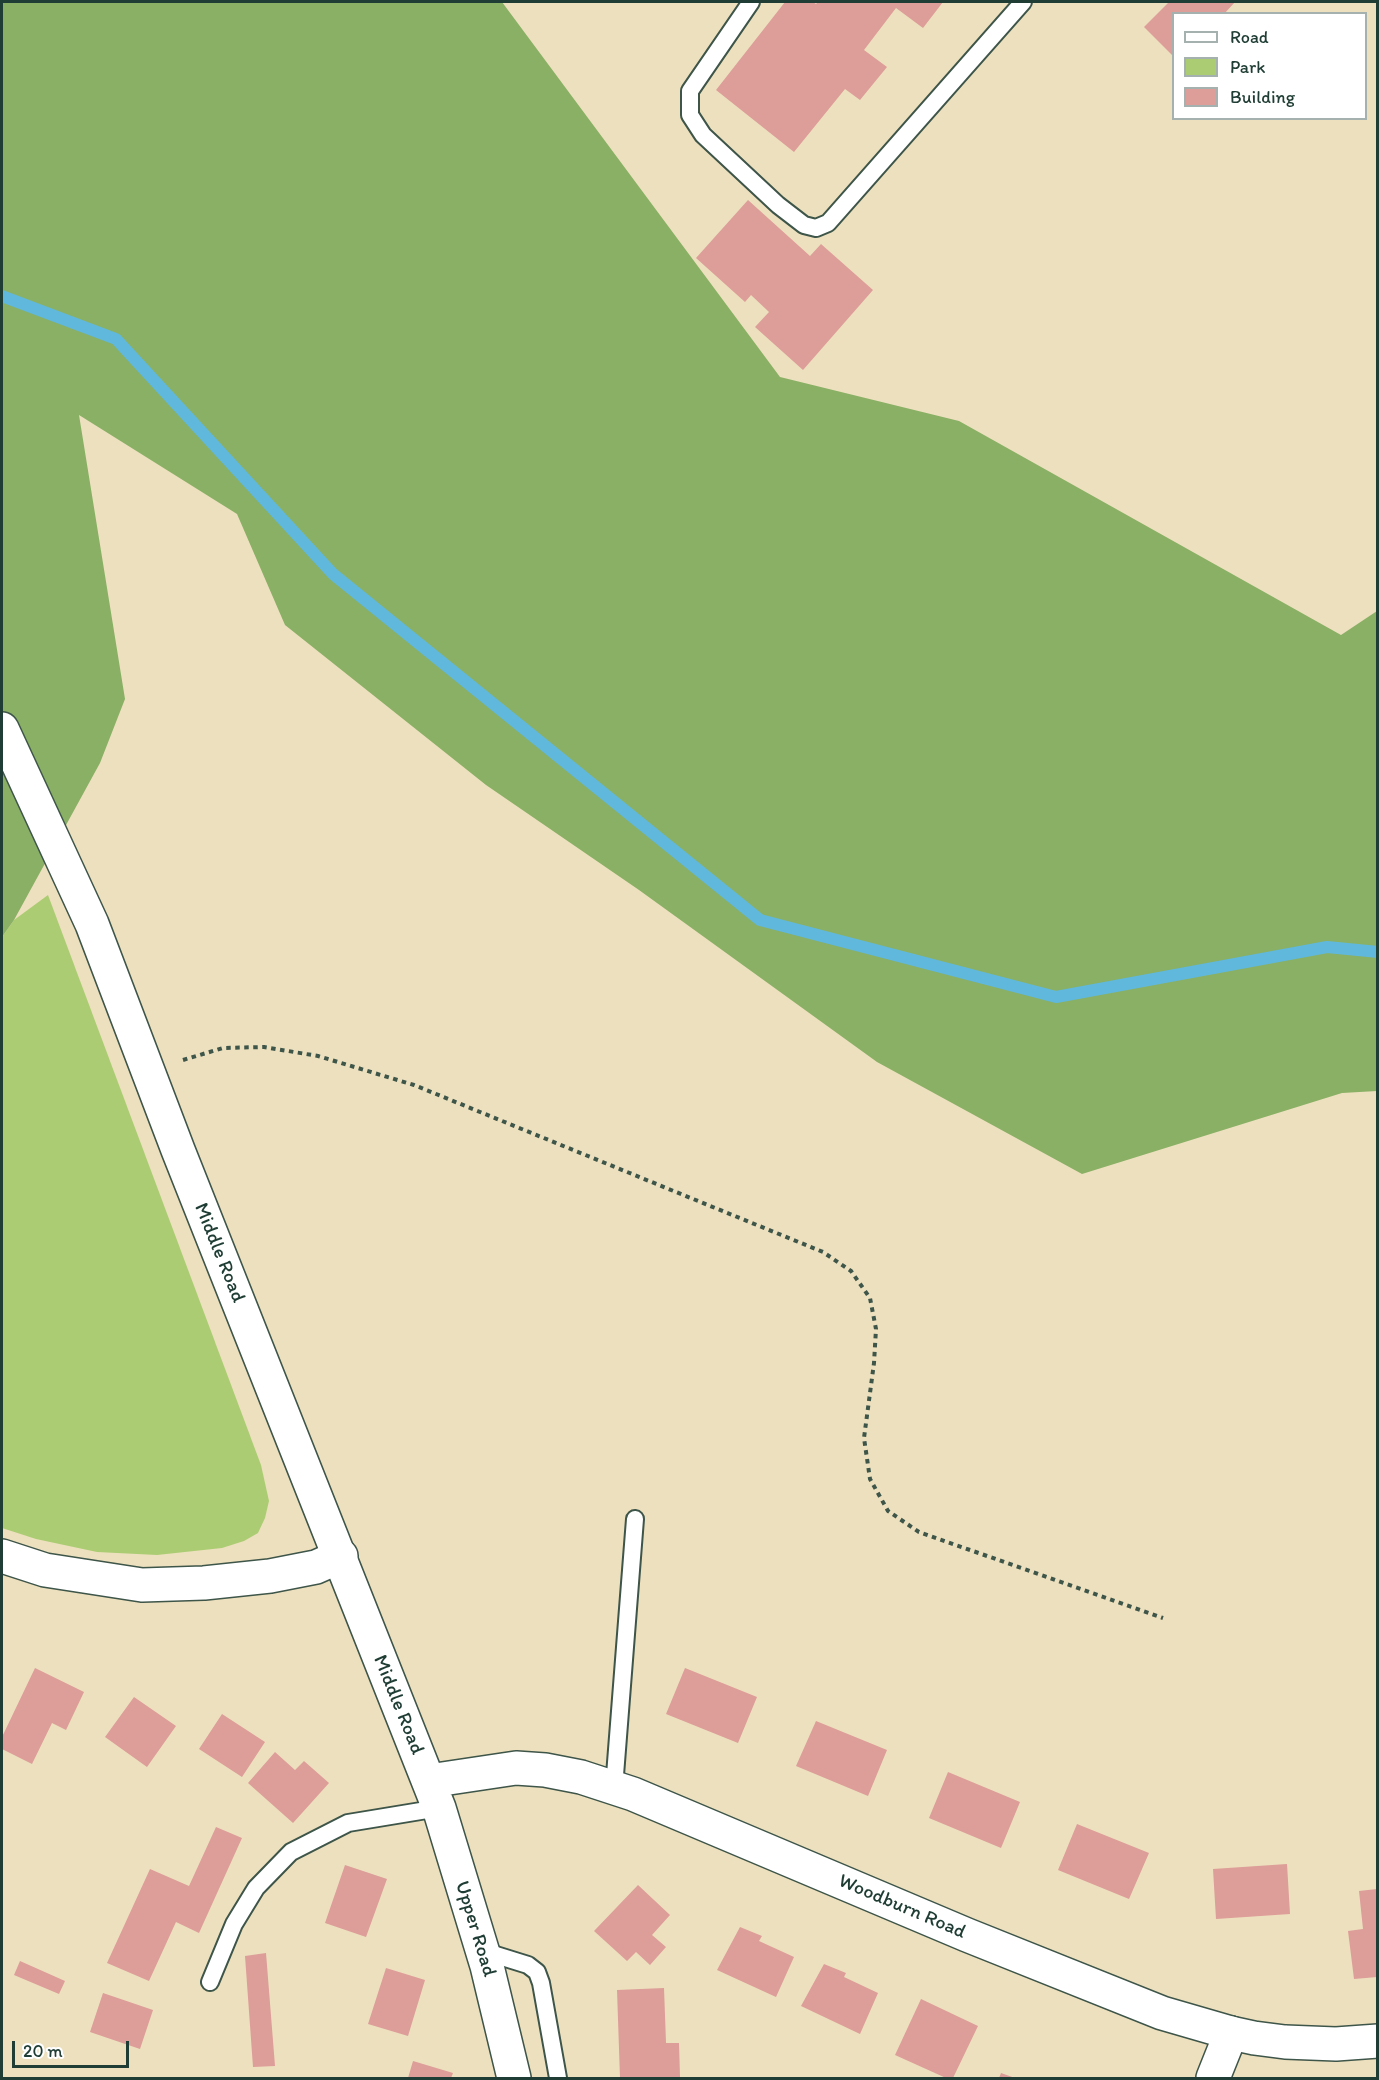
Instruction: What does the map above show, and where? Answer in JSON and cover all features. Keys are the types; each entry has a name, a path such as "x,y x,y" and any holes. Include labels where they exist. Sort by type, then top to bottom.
{"main road":[{"name":"Middle Road","path":"2,729 92,924 434,1795"},
{"path":"2,1556 45,1570 142,1585 270,1576 316,1567 341,1556"},
{"name":"Woodburn Road","path":"434,1795 493,1770 516,1768 545,1770 581,1777 633,1794 967,1935 1162,2013 1230,2033 1285,2042 1336,2044 1377,2041"},
{"name":"Upper Road","path":"434,1795 483,1951 514,2079"},
{"path":"1213,2079 1230,2033"}],"lane":[{"path":"751,2 690,91 690,115 703,135 778,205 804,225 816,228 828,223 1023,2"},
{"path":"614,1788 635,1519"},
{"path":"210,1982 234,1924 256,1888 291,1852 348,1823 434,1795"},
{"path":"483,1951 528,1965 537,1972 541,1983 558,2079"}],"path":[{"path":"149,1074 195,1054 223,1048 264,1047 318,1056 414,1085 823,1252 851,1271 870,1299 876,1329 864,1438 870,1479 888,1511 919,1532 1163,1618"}],"green space":[{"path":"2,2 502,2 780,377 959,421 1341,635 1377,611 1377,1091 1342,1093 1082,1174 877,1062 639,890 486,785 285,625 237,514 79,415 125,699 100,763 14,920 2,937"},
{"path":"48,895 261,1465 269,1501 258,1533 244,1541 222,1548 157,1555 97,1552 36,1539 2,1528 2,937 14,920"}],"building":[{"path":"785,2 813,2 816,4 818,2 943,2 923,28 896,8 864,50 887,67 860,100 845,89 794,152 716,90"},
{"path":"1169,2 1235,2 1226,12 1172,12 1172,55 1144,27"},
{"path":"748,200 810,256 821,244 873,290 803,370 755,327 769,312 751,295 745,302 696,258"},
{"path":"35,1668 84,1692 66,1730 52,1723 32,1764 2,1749 2,1737"},
{"path":"685,1668 757,1697 738,1743 666,1714"},
{"path":"134,1697 176,1726 147,1767 105,1737"},
{"path":"222,1714 265,1742 242,1777 199,1749"},
{"path":"816,1721 887,1750 868,1796 796,1766"},
{"path":"275,1752 295,1770 304,1761 329,1783 293,1823 248,1783"},
{"path":"948,1772 1020,1802 1001,1848 929,1818"},
{"path":"1077,1824 1149,1853 1129,1899 1058,1870"},
{"path":"216,1827 242,1838 199,1933 176,1922 149,1981 107,1963 150,1869 189,1886"},
{"path":"1287,1864 1290,1914 1216,1919 1213,1869"},
{"path":"345,1865 387,1879 366,1937 325,1923"},
{"path":"638,1885 670,1915 652,1935 666,1947 650,1965 636,1952 627,1961 594,1931"},
{"path":"1377,1889 1377,1977 1354,1979 1348,1931 1363,1929 1359,1891"},
{"path":"740,1927 762,1936 759,1941 794,1957 776,1997 717,1970"},
{"path":"266,1953 275,2066 253,2067 245,1956"},
{"path":"20,1961 65,1981 59,1994 14,1975"},
{"path":"824,1964 846,1973 844,1977 878,1993 860,2034 801,2006"},
{"path":"386,1968 425,1980 408,2036 368,2024"},
{"path":"664,1988 666,2043 679,2043 680,2077 620,2078 617,1990"},
{"path":"103,1993 153,2010 140,2049 90,2032"},
{"path":"921,1999 978,2026 953,2078 946,2078 895,2055"},
{"path":"413,2061 453,2073 451,2078 408,2078"},
{"path":"1001,2073 1015,2078 999,2078"}],"waterway":[{"path":"2,296 116,339 333,574 760,920 1056,997 1327,947 1378,952"}]}
